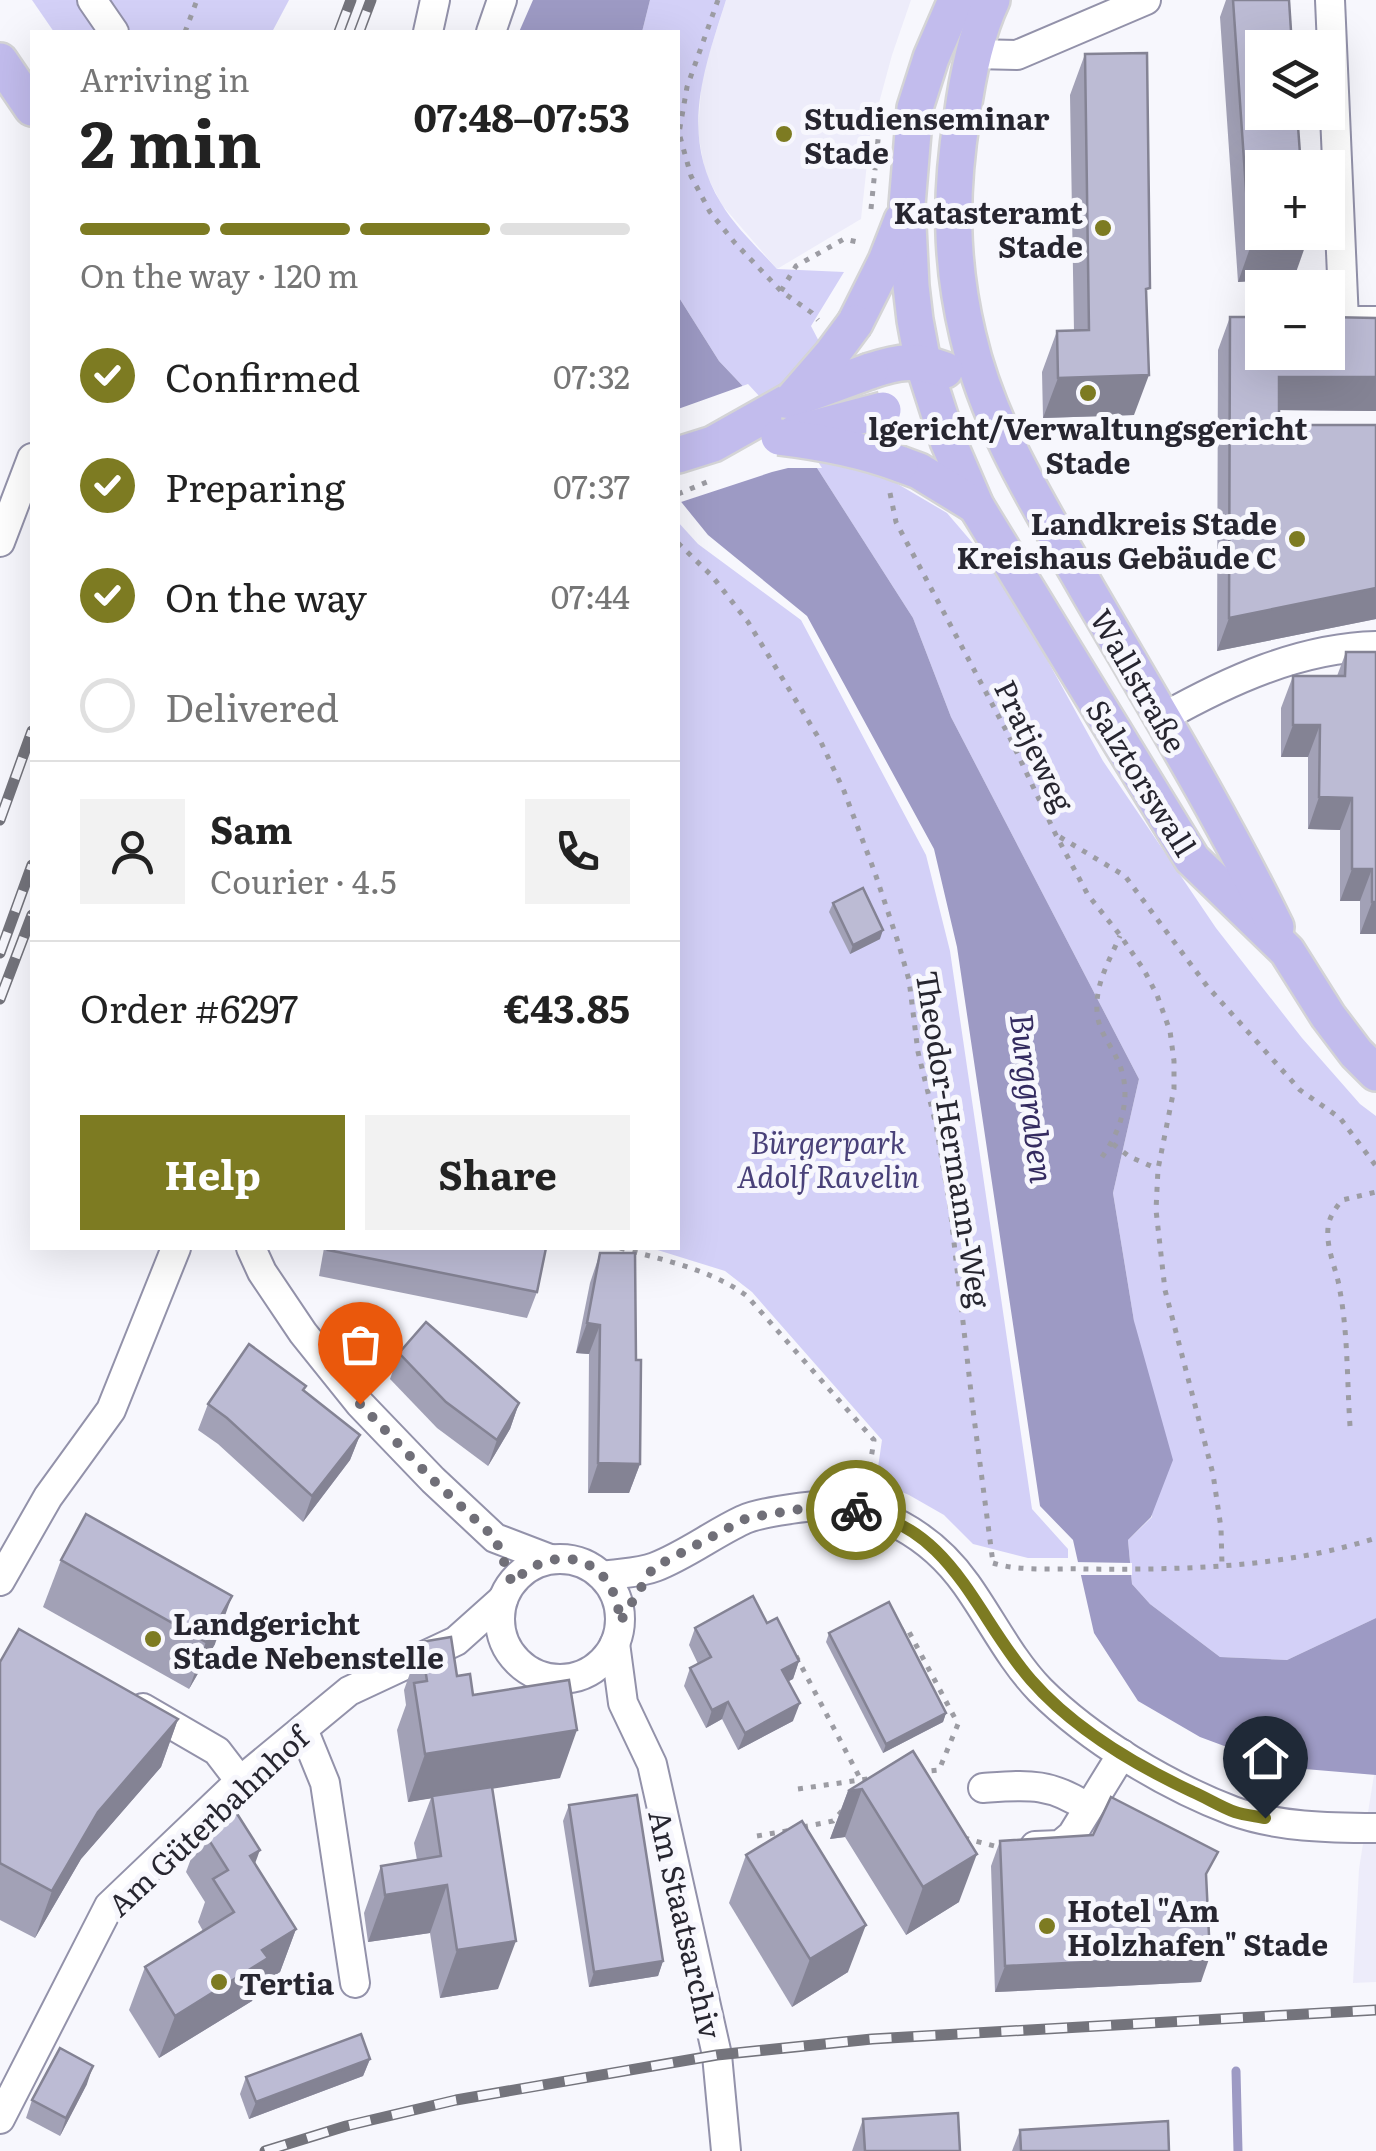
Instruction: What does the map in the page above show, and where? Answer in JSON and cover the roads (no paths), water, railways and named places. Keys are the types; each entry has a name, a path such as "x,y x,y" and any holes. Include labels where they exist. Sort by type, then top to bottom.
{"main road":[{"path":"956,0 915,108 908,205 910,286 948,441 976,506"},
{"name":"Wallstraße","path":"992,0 974,54 956,155 952,205 958,286 968,337 989,404 1028,486 1237,848 1287,951"},
{"path":"0,61 30,105"},
{"path":"793,399 855,323 886,262 908,205"},
{"path":"680,454 713,444 779,437 911,401 934,374 962,352 968,337"},
{"path":"713,444 793,399 910,361 973,388 989,404"},
{"path":"779,437 867,452 894,470 919,471 976,506"},
{"name":"Salztorswall","path":"976,506 1192,859 1287,951 1328,1016 1376,1073"},
{"path":"1120,742 1162,718"}],"street":[{"path":"92,0 113,30"},
{"path":"428,30 435,0"},
{"path":"492,30 502,0"},
{"path":"974,54 1017,55 1146,0"},
{"path":"1330,0 1344,321 1376,320"},
{"path":"0,542 30,463"},
{"path":"1162,718 1213,690 1270,666 1336,650 1376,646"},
{"path":"0,1581 48,1497 111,1410 175,1250"},
{"path":"252,1250 303,1333 360,1404 495,1538 550,1559 570,1559 588,1565 603,1576 614,1590 619,1606 618,1633"},
{"path":"603,1576 653,1568 747,1518 818,1506 892,1520 936,1550 966,1584 1035,1684 1122,1754 1158,1776 1235,1812 1295,1824 1376,1828"},
{"path":"495,1538 508,1591"},
{"path":"518,1662 500,1629 500,1614 508,1591 526,1570 550,1559"},
{"path":"456,1642 518,1662 553,1679 586,1674 600,1665 653,1568"},
{"name":"Am Güterbahnhof","path":"0,2119 109,1906 240,1781 349,1691 456,1642 508,1591"},
{"name":"Am Staatsarchiv","path":"618,1633 623,1703 652,1764 717,2054 726,2151"},
{"path":"568,1679 623,1703"},
{"path":"120,1694 218,1751 240,1781"},
{"path":"302,1730 325,1782 354,1982"},
{"path":"1004,1848 1060,1845 1072,1836 1122,1754"},
{"path":"983,1788 1035,1785 1055,1790 1088,1808"}],"water":[{"path":"533,0 650,0 642,30 520,30"},
{"name":"Burggraben","path":"680,299 719,361 810,457 913,618 951,717 1139,1079 1113,1193 1134,1321 1173,1460 1151,1517 1128,1540 1132,1584 1150,1604 1220,1657 1287,1660 1376,1618 1376,1775 1281,1767 1200,1737 1138,1701 1094,1633 1073,1540 1040,1506 957,947 934,849 807,616 708,535 680,500"}],"waterway":[{"path":"1236,2071 1238,2151"}],"railway":[{"path":"340,30 351,0"},
{"path":"360,30 371,0"},
{"path":"0,820 30,737"},
{"path":"0,953 30,870"},
{"path":"0,999 30,920"},
{"path":"265,2151 346,2126 456,2100 717,2055 872,2039 1376,2010"}],"place":[{"name":"Studienseminar Stade","path":"784,134"},
{"name":"Katasteramt Stade","path":"1103,228"},
{"name":"lgericht/Verwaltungsgericht Stade","path":"1088,393"},
{"name":"Landkreis Stade Kreishaus Gebäude C","path":"1297,539"},
{"name":"Landgericht Stade Nebenstelle","path":"153,1639"},
{"name":"Hotel \"Am Holzhafen\" Stade","path":"1047,1926"},
{"name":"Tertia","path":"219,1982"}],"park label":[{"name":"Bürgerpark Adolf Ravelin","path":"828,1158"}]}
